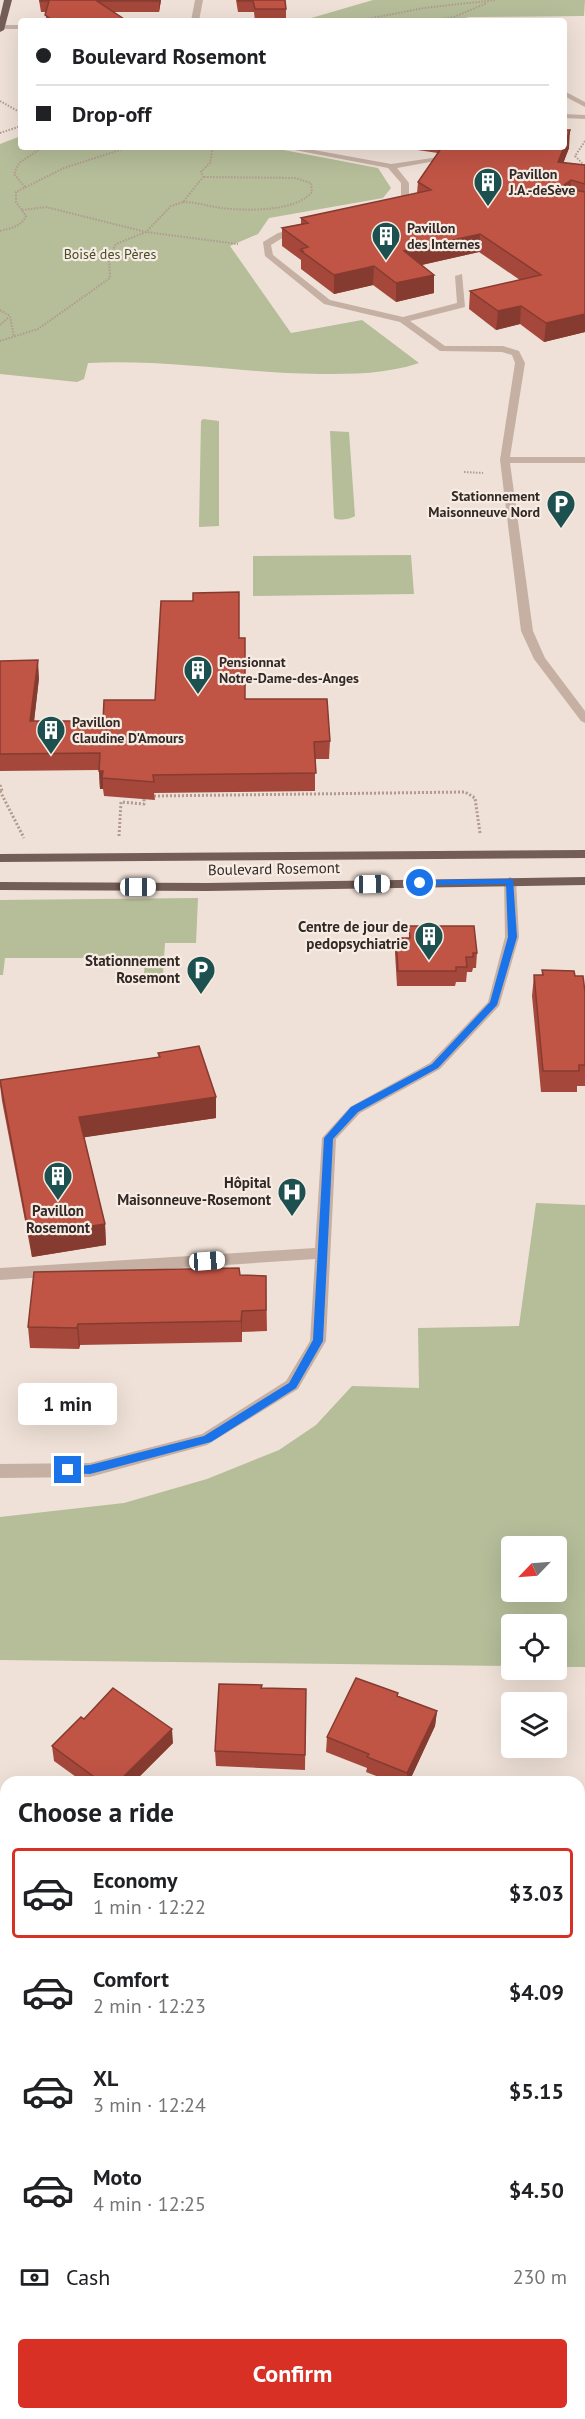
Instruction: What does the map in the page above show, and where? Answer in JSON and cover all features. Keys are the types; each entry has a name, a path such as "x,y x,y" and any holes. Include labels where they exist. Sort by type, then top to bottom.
{"main road":[{"path":"0,28 8,0"},
{"name":"Boulevard Rosemont","path":"0,858 585,854"},
{"name":"Boulevard Rosemont","path":"0,886 207,887 585,881"}],"street":[{"path":"196,18 200,0"},
{"path":"0,28 18,27"},
{"path":"567,95 585,105"},
{"path":"567,116 585,117"},
{"path":"300,150 391,166 468,155"},
{"path":"384,211 405,203 405,183 391,166"},
{"path":"315,227 281,235 266,244 269,256 327,302 403,320 443,349 503,349 516,353 520,363 505,460 527,631 540,658 585,718"},
{"path":"403,320 462,305 459,276"},
{"path":"505,460 585,460"},
{"path":"0,1471 90,1470 207,1439 292,1385 318,1341 328,1138 355,1110 435,1066 494,1003 513,937 510,881"},
{"path":"0,1275 322,1253"}],"path":[{"path":"372,18 424,8 496,0 447,18"},
{"path":"0,101 18,111"},
{"path":"0,133 18,127"},
{"path":"585,141 575,156 585,166"},
{"path":"25,187 14,174 19,163 38,150"},
{"path":"0,231 22,225 26,216 17,206 14,197 16,192 73,165 120,150"},
{"path":"203,177 201,172 210,163 214,150"},
{"path":"576,168 585,166"},
{"path":"183,202 203,177"},
{"path":"0,341 38,329 110,279 109,258 116,244 146,232 171,206 183,202 198,202 221,208 272,210 302,200 312,192 313,187 311,183 295,178 203,177"},
{"path":"22,210 46,207 146,232 238,244"},
{"path":"0,310 10,316 14,337"},
{"path":"0,325 10,316"},
{"path":"465,472 483,473"},
{"path":"0,785 28,846"},
{"path":"154,796 465,792 475,798 481,843"},
{"path":"119,845 121,802 144,804 144,799"}],"green space":[{"path":"373,0 585,0 584,16 311,18"},
{"name":"Boisé des Pères","path":"18,137 18,150 284,150 378,168 391,188 383,198 269,218 258,234 230,246 291,333 362,320 419,363 382,371 320,374 175,364 88,363 84,379 77,382 0,374 0,144"},
{"path":"203,419 219,421 219,526 199,527 201,421"},
{"path":"330,431 349,432 355,516 348,519 334,518"},
{"path":"411,555 414,594 253,596 253,556"},
{"path":"198,898 196,943 165,943 163,974 144,975 145,958 5,958 3,975 0,975 0,900"},
{"path":"536,1203 585,1205 585,1667 567,1667 567,1614 501,1614 501,1666 0,1660 0,1517 124,1503 207,1479 279,1450 316,1425 352,1386 419,1388 418,1328 519,1326"}],"building":[{"path":"159,0 97,1 122,18 50,18 45,15 49,1 40,1"},
{"path":"238,0 285,0 286,9 255,9 253,1"},
{"path":"440,150 563,150 558,162 585,165 585,184 571,180 564,185 565,188 585,192 585,314 546,323 521,306 498,311 470,291 541,275 480,234 404,251 434,275 396,283 374,266 334,275 301,251 308,247 282,228 308,223 301,218 431,190 418,182"},
{"name":"Pensionnat Notre-Dame-des-Anges","path":"239,592 239,638 245,638 245,699 327,699 330,741 314,742 316,773 153,775 154,782 102,778 103,771 99,771 100,753 0,754 0,661 38,660 30,721 103,721 104,700 155,700 161,601 193,601 193,593"},
{"path":"409,926 474,926 477,953 473,953 473,957 466,957 467,967 456,967 456,971 398,971 396,938 410,938"},
{"path":"542,970 574,971 575,976 583,976 585,1065 579,1065 579,1071 543,1071 534,975 543,975"},
{"name":"Pavillon Rosemont","path":"199,1046 216,1097 79,1117 105,1224 29,1236 0,1080 160,1057 158,1053"},
{"path":"239,1268 240,1275 266,1276 266,1310 242,1311 241,1321 78,1324 77,1328 28,1327 34,1272"},
{"path":"356,1678 398,1693 397,1696 437,1711 407,1773 367,1757 369,1754 327,1737"},
{"path":"219,1684 306,1689 305,1755 215,1751"},
{"path":"113,1688 172,1729 124,1776 93,1776 52,1746 81,1717 84,1719"}],"place":[{"name":"Pavillon J.A.-deSève","path":"488,208"},
{"name":"Pavillon des Internes","path":"386,262"},
{"name":"Stationnement Maisonneuve Nord","path":"561,530"},
{"name":"Pensionnat Notre-Dame-des-Anges","path":"198,696"},
{"name":"Pavillon Claudine D'Amours","path":"51,756"},
{"name":"Centre de jour de pedopsychiatrie","path":"429,962"},
{"name":"Stationnement Rosemont","path":"201,996"},
{"name":"Pavillon Rosemont","path":"58,1202"},
{"name":"Hôpital Maisonneuve-Rosemont","path":"292,1218"}],"route":[{"path":"68,1470 90,1470 207,1439 292,1385 318,1341 328,1138 355,1110 435,1066 494,1003 513,937 510,881 420,883"}]}
